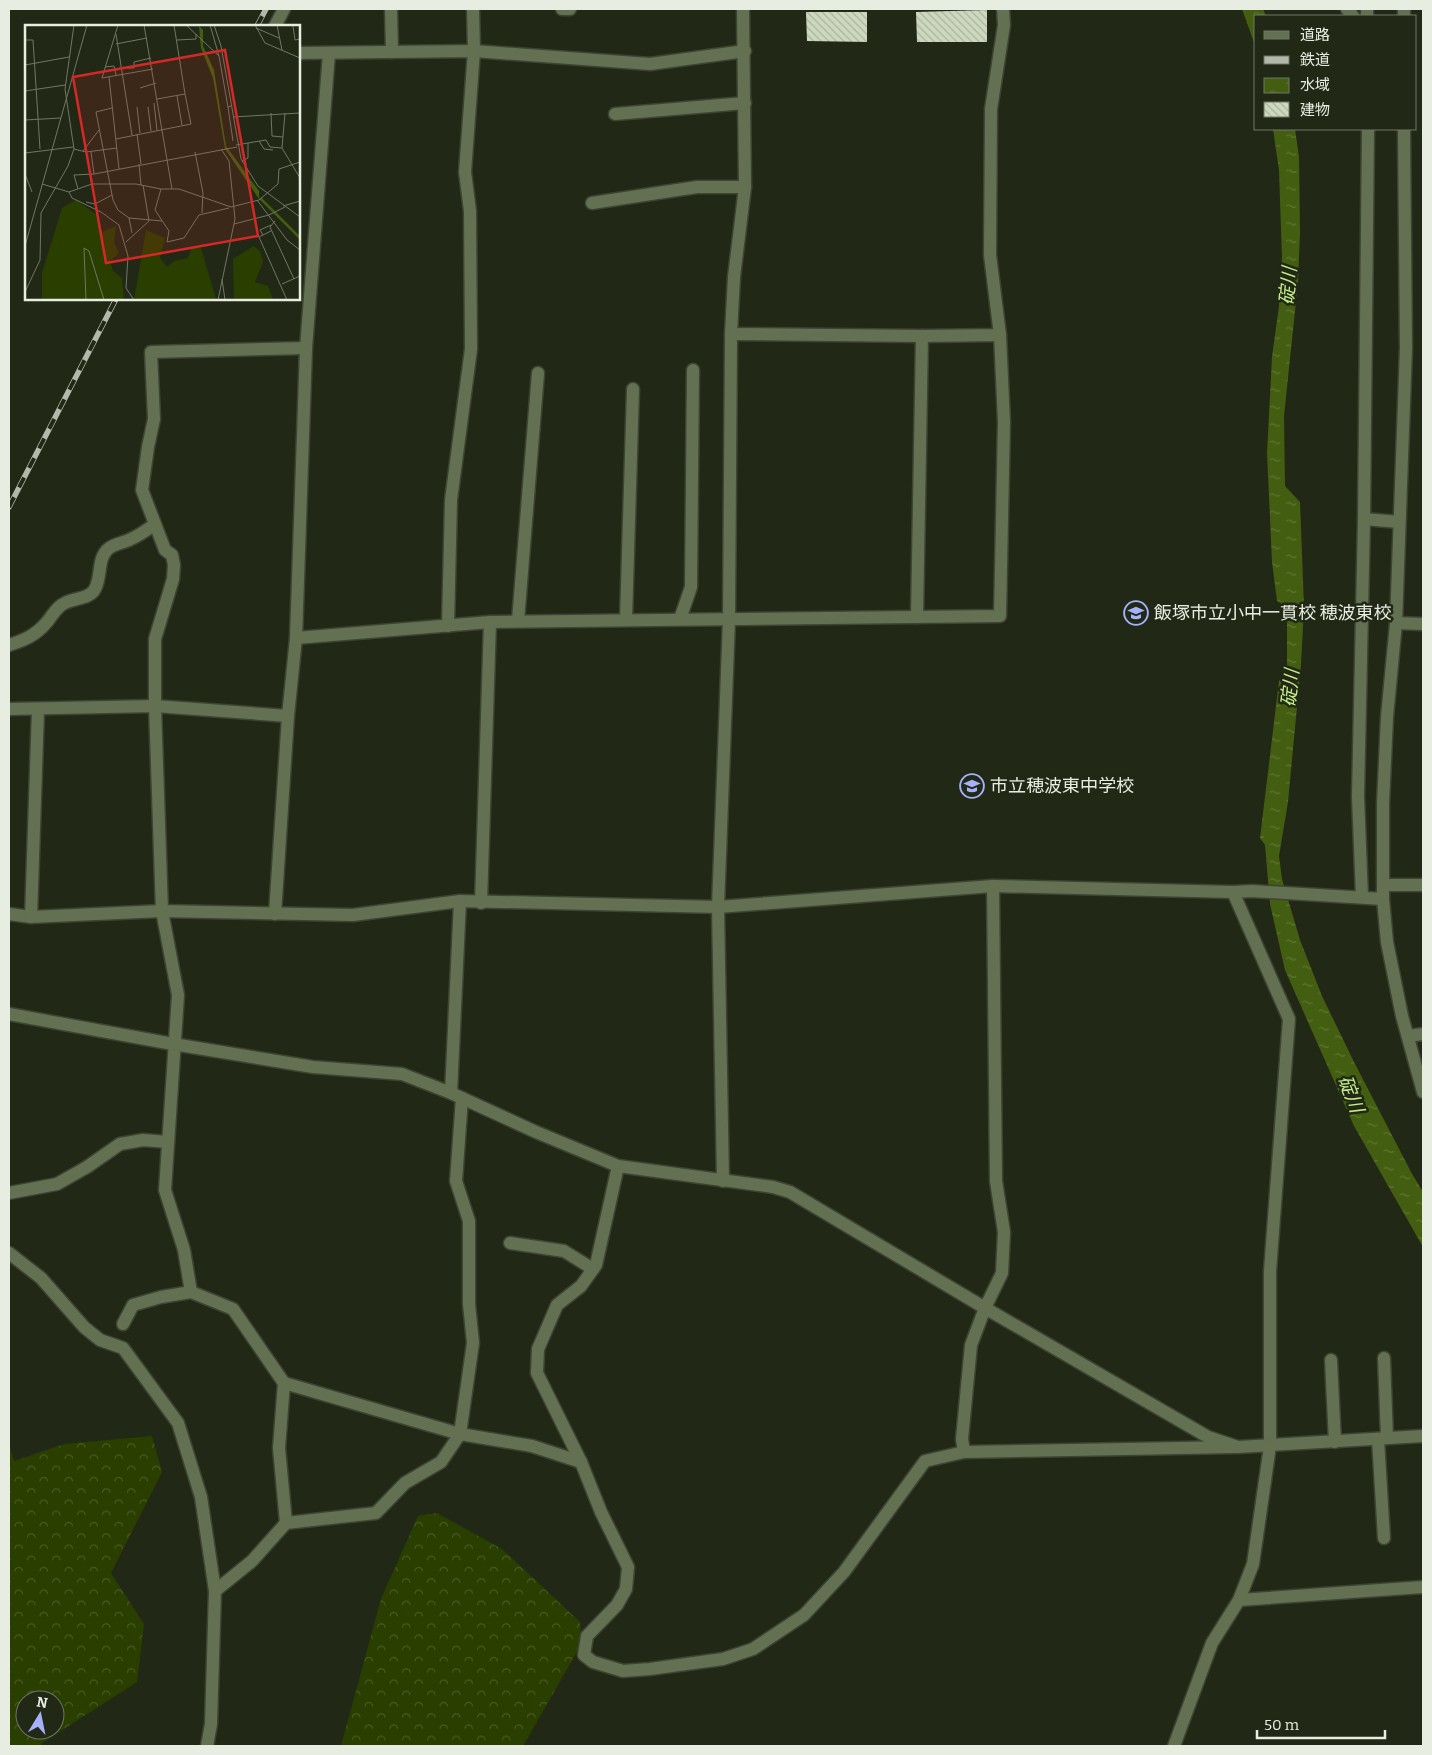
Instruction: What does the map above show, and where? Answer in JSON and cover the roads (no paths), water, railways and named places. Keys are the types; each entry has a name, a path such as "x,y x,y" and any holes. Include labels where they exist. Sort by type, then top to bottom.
{"street":[{"path":"276,25 284,9"},
{"path":"391,9 392,52"},
{"path":"448,626 451,500 471,350 470,211 465,172 474,51 473,9"},
{"path":"562,9 570,9"},
{"path":"723,1181 718,907 729,620 731,334 734,277 745,187 743,9"},
{"path":"296,638 518,621 1000,616 1004,422 1000,334 990,254 992,109 1004,25 1003,9"},
{"path":"300,53 474,51 650,64 744,51"},
{"path":"275,914 288,716 296,638 306,348 329,53"},
{"path":"615,114 745,103"},
{"path":"1362,897 1358,797 1364,519 1368,130"},
{"path":"1404,130 1406,348 1396,624 1386,727 1383,804 1383,899 1387,942 1402,1016 1423,1092"},
{"path":"592,203 697,187 745,187"},
{"path":"731,334 922,336 1000,334"},
{"path":"917,617 922,336"},
{"path":"190,1292 184,1250 165,1190 173,1044 178,995 162,911 155,706 155,640 173,579 174,566 172,555 165,550 142,490 154,419 151,352 306,348"},
{"path":"680,620 691,586 693,370"},
{"path":"518,621 538,373"},
{"path":"626,619 633,389"},
{"path":"1364,519 1399,522"},
{"path":"9,645 24,641 34,635 65,602 85,597 93,592 97,584 102,560 108,549 130,540 155,524"},
{"path":"481,903 490,622"},
{"path":"1396,624 1423,624"},
{"path":"9,709 38,710 155,706 288,716"},
{"path":"31,917 38,710"},
{"path":"1384,885 1423,886"},
{"path":"9,914 31,917 162,911 353,915 460,901 481,903 718,907 993,886 1252,891 1383,899"},
{"path":"964,1452 962,1439 971,1345 1002,1273 1004,1232 996,1181 993,886"},
{"path":"1174,1746 1212,1643 1239,1600 1253,1564 1270,1446 1270,1271 1289,1019 1232,892"},
{"path":"215,1591 252,1561 286,1523 376,1513 405,1482 441,1462 460,1434 474,1343 469,1304 469,1221 456,1181 460,901"},
{"path":"9,1014 313,1067 402,1074 618,1166 773,1187 790,1192 1208,1437 1238,1447"},
{"path":"1408,1036 1423,1034"},
{"path":"9,1193 57,1184 88,1167 120,1144 143,1140 168,1142"},
{"path":"618,1166 596,1265 581,1286 557,1305 538,1349 537,1373 581,1462 601,1512 628,1567 626,1589 617,1605 587,1636 584,1656 593,1662 623,1671 650,1669 722,1659 753,1650 804,1615 844,1572 925,1461 964,1452 1270,1446 1423,1436"},
{"path":"510,1243 564,1251 593,1269"},
{"path":"9,1254 41,1278 84,1328 100,1340 123,1348 178,1423 201,1497 215,1591 211,1724 207,1746"},
{"path":"123,1324 133,1304 190,1292 233,1309 284,1383 279,1448 286,1523"},
{"path":"1384,1358 1382,1438 1384,1538"},
{"path":"1331,1360 1334,1442"},
{"path":"284,1383 460,1434 532,1446 581,1462"},
{"path":"1239,1600 1423,1587"}],"water":[{"path":"1242,9 1263,9 1266,15 1254,15 1254,42"},
{"name":"碇川","path":"1273,130 1295,130 1299,157 1300,233 1298,282 1284,416 1285,486 1300,502 1304,607 1301,664 1288,802 1279,856 1282,879 1300,940 1322,996 1354,1062 1423,1192 1423,1247 1354,1126 1285,970 1270,904 1265,845 1260,838 1279,681 1287,671 1287,607 1277,601 1272,562 1267,453 1272,357 1279,306 1282,257 1279,170"}],"railway":[{"path":"258,25 266,9"},
{"path":"9,507 115,300"}],"place":[{"name":"飯塚市立小中一貫校 穂波東校","path":"1136,613"},
{"name":"市立穂波東中学校","path":"972,786"}]}
